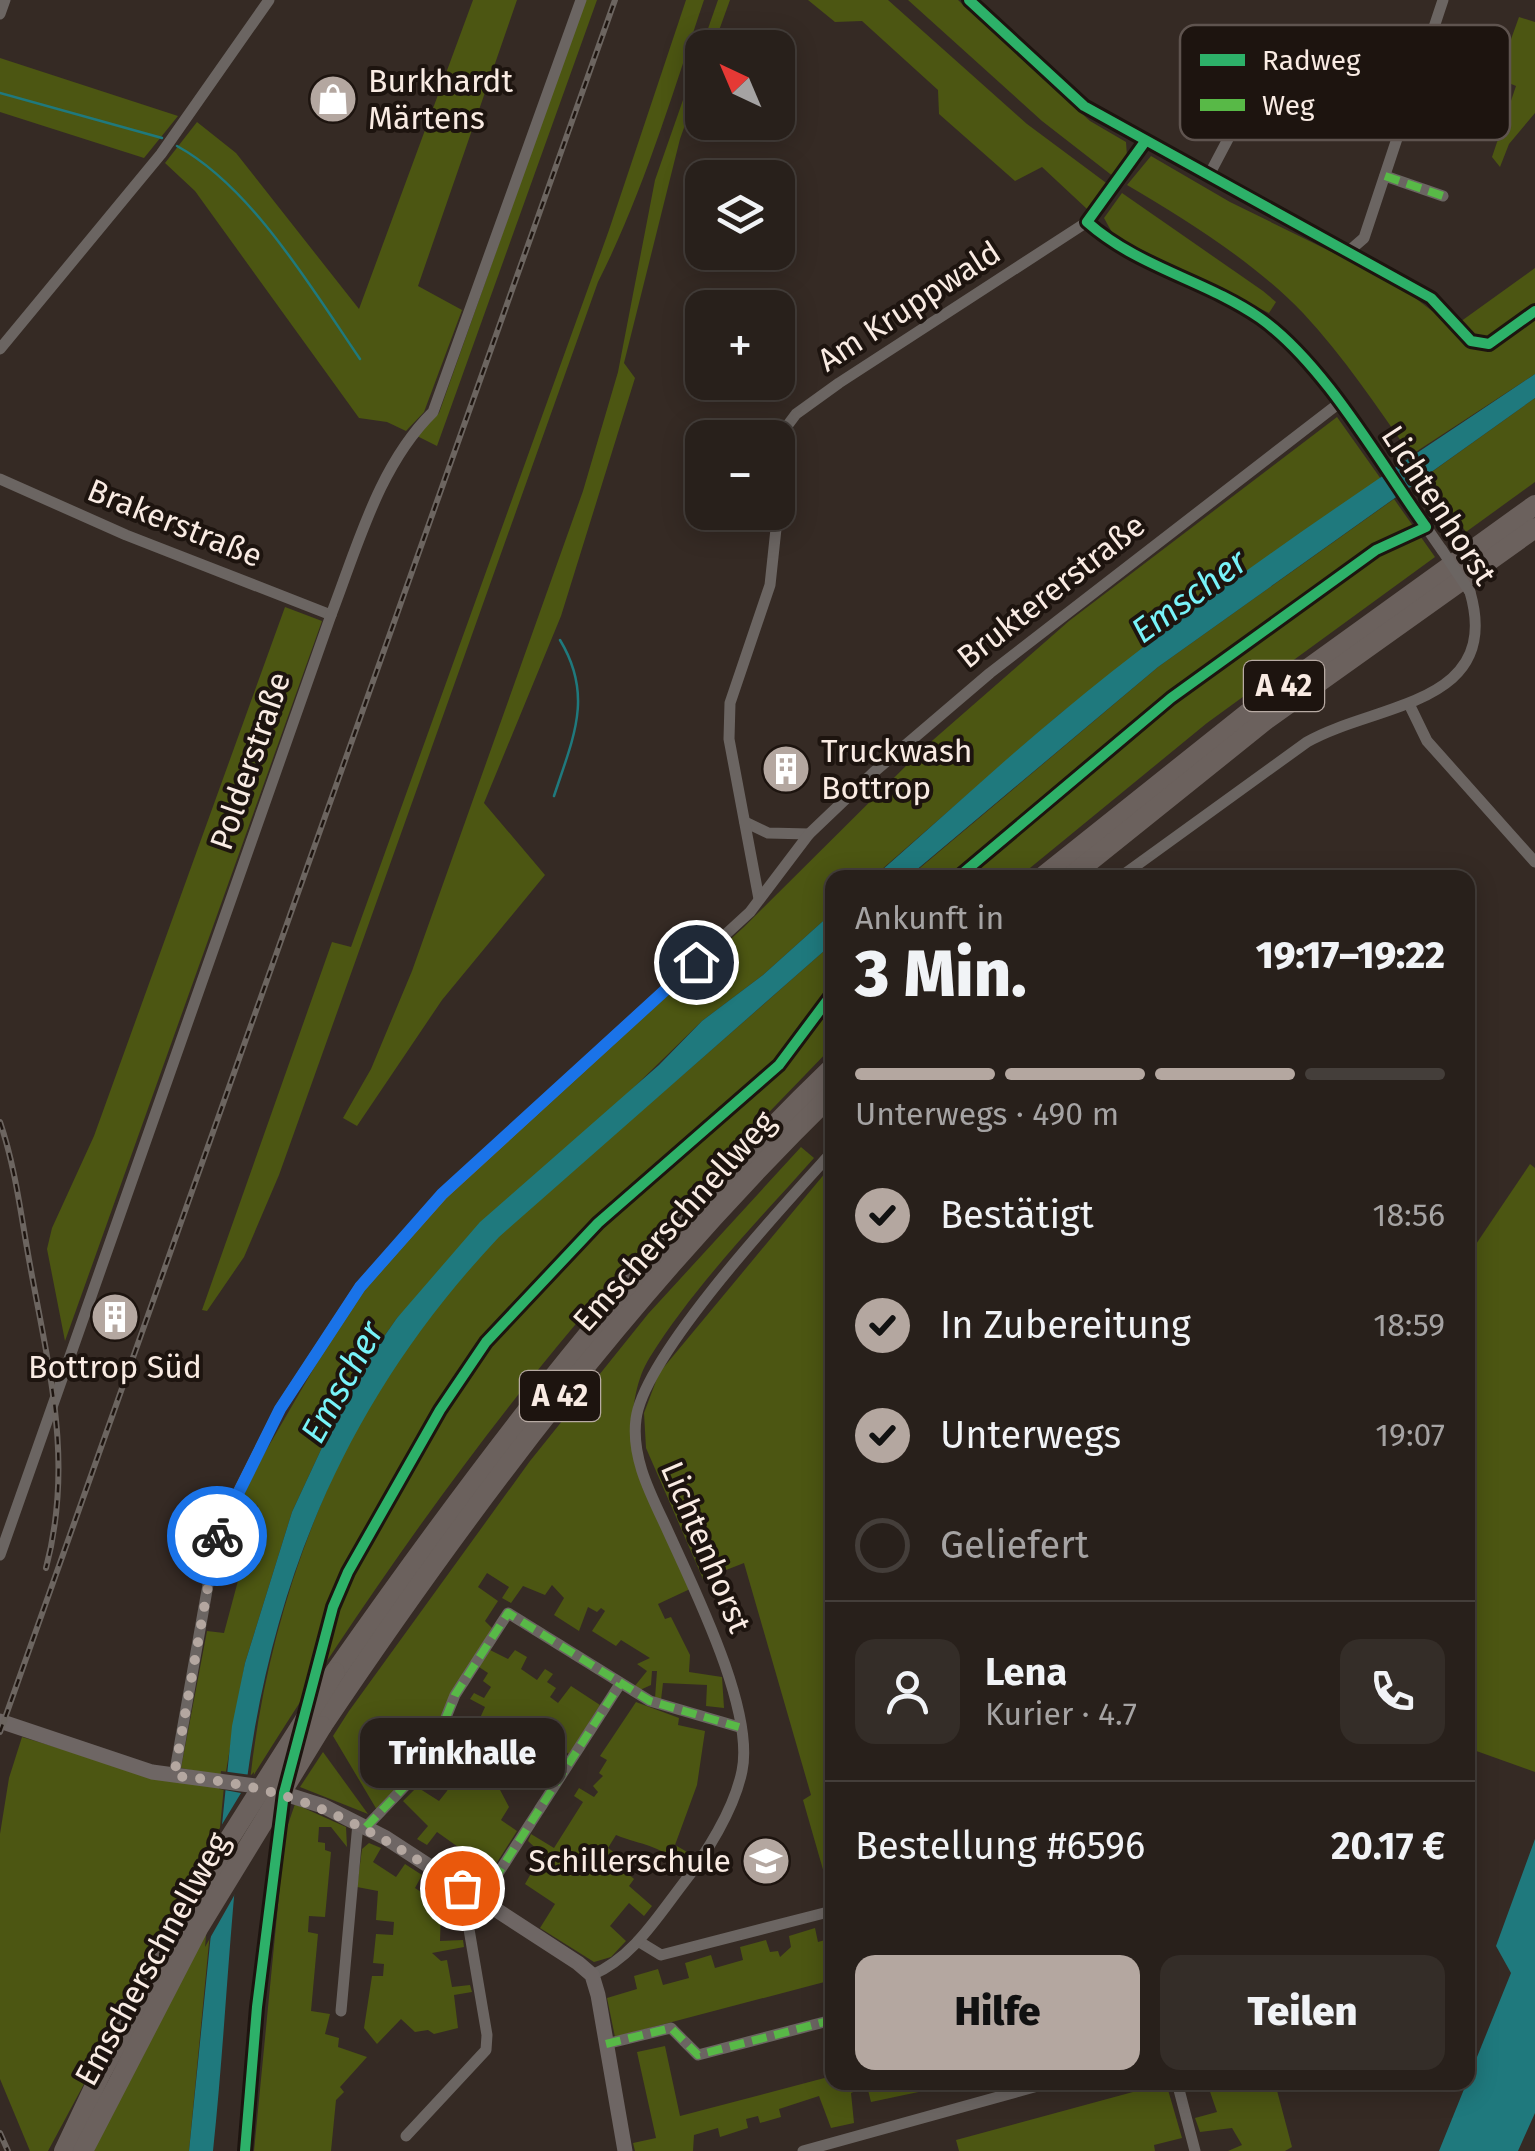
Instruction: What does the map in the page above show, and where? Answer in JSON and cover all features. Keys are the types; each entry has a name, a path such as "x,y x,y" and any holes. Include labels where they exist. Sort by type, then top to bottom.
{"highway":[{"name":"A 42","path":"1051,870 1259,704 1535,505"},
{"name":"A 42","path":"1078,870 1267,719 1535,528"},
{"name":"Emscherschnellweg","path":"64,2151 183,1919 334,1672 444,1516 567,1357 712,1193 825,1075"},
{"name":"Emscherschnellweg","path":"84,2151 200,1928 322,1726 458,1526 582,1368 724,1206 825,1101"}],"street":[{"path":"0,14 5,0"},
{"path":"0,349 161,154 268,0"},
{"name":"Polderstraße","path":"0,1555 330,614 392,462 408,437 432,412 581,0"},
{"path":"970,0 1084,106 1144,143 1431,298"},
{"path":"1435,25 1443,0"},
{"path":"1208,176 1227,140"},
{"path":"1348,252 1363,241 1397,140"},
{"name":"Am Kruppwald","path":"759,899 729,739 730,703 770,585 787,426 796,414 839,383 1087,222 1144,143"},
{"path":"1385,176 1443,196"},
{"name":"Lichtenhorst","path":"1087,222 1127,254 1261,319 1302,356 1470,592 1477,626 1470,654 1442,688 1409,704 1357,718 1307,742 1130,870"},
{"name":"Bruktererstraße","path":"174,1776 217,1534 280,1409 360,1287 442,1194 750,912 809,834 990,672 1338,404"},
{"name":"Brakerstraße","path":"0,479 126,535 330,614"},
{"path":"1409,704 1427,741 1535,862"},
{"path":"744,822 768,833 809,834"},
{"name":"Lichtenhorst","path":"592,1975 614,1966 693,1871 734,1793 744,1758 723,1657 639,1463 636,1421 642,1390 654,1367 825,1160"},
{"path":"342,2011 362,1825 428,1762 455,1695 508,1613 650,1702 739,1727"},
{"path":"481,1900 620,1684"},
{"path":"0,1720 174,1776 263,1787 362,1825 592,1975 624,2151"},
{"path":"406,2136 486,2050 487,2034 462,1888"},
{"path":"638,1941 661,1955 825,1913"},
{"path":"606,2044 671,2028 698,2056 825,2022"},
{"path":"803,2151 1023,2090"},
{"path":"1179,2090 1195,2151"}],"green space":[{"path":"473,0 517,0 418,286 462,310 424,412 406,431 387,422 359,418 195,191 165,163 197,122 236,153 359,309"},
{"path":"585,0 597,0 437,446 417,436 439,413"},
{"path":"686,0 704,0 694,30 685,30 685,57 643,179 598,282 279,1175 244,1257 207,1311 202,1310 332,942 351,947 609,230"},
{"path":"718,0 730,0 719,30 708,30"},
{"path":"808,0 888,0 1027,124 1109,185 1087,209 1042,167 1015,181 939,114 938,90 862,21 835,22"},
{"path":"908,0 958,0 1090,121 1126,142 1127,156 1114,177 1042,121"},
{"path":"1519,17 1535,22 1535,113 1509,144 1500,167 1492,157 1498,140 1510,140 1510,104 1516,86 1510,83 1510,42"},
{"path":"0,58 178,116 144,158 0,112"},
{"path":"685,94 685,125 624,363 635,378 561,616 484,803 545,875 442,1000 357,1126 343,1118 371,1069 412,971 583,491 618,372 655,180"},
{"path":"1151,156 1230,202 1397,284 1453,327 1535,268 1535,307 1502,333 1506,336 1535,314 1535,374 1411,455 1303,313 1220,243 1127,185"},
{"path":"1122,193 1263,291 1276,302 1269,313 1114,236 1104,218"},
{"path":"1535,398 1535,482 1466,532 1426,476"},
{"path":"1337,417 1381,479 1061,713 881,870 825,870 825,919 763,975 702,1021 397,1318 353,1381 292,1512 245,1663 225,1777 181,1768 207,1631 224,1633 258,1506 239,1497 350,1306 436,1204 744,927 925,747 1069,621"},
{"path":"1394,499 1435,557 1207,723 1028,870 917,870 1158,667"},
{"path":"285,607 322,621 65,1341 47,1249 52,1228 94,1136"},
{"path":"825,950 825,1054 636,1254 512,1403 376,1589 250,1781 273,1649 292,1584 314,1520 373,1399 409,1342 470,1266 512,1223"},
{"path":"801,1147 814,1158 728,1254 668,1330 641,1374 633,1412 631,1432 690,1589 658,1604 665,1619 671,1617 690,1655 689,1672 722,1677 724,1708 706,1706 707,1685 663,1683 661,1700 655,1698 657,1671 652,1671 651,1685 640,1690 634,1687 647,1671 637,1664 650,1658 621,1640 616,1646 592,1631 605,1611 588,1607 579,1631 554,1615 564,1598 552,1585 545,1595 523,1586 511,1603 502,1598 509,1587 487,1573 478,1587 498,1601 485,1621 492,1628 435,1729 428,1728 424,1740 430,1743 414,1772 377,1810 333,1736 530,1461 648,1314"},
{"path":"1530,1164 1535,1168 1535,1772 1475,1751 1475,1246"},
{"path":"825,1173 825,1877 803,1800 811,1795 744,1563 703,1579 646,1448 644,1413 659,1373"},
{"path":"490,1650 508,1659 515,1650 527,1657 521,1669 537,1680 545,1669 553,1674 547,1682 556,1688 550,1697 558,1703 571,1686 600,1705 569,1754 536,1732 532,1736 537,1740 533,1748 543,1755 538,1762 532,1758 521,1776 514,1772 499,1788 509,1807 501,1820 517,1831 484,1883 481,1881 492,1863 471,1849 459,1866 453,1863 461,1849 437,1832 427,1845 417,1839 428,1826 403,1801 417,1787 439,1801 447,1791 485,1707 470,1699 474,1693 484,1698 491,1687 483,1681 488,1673 479,1667"},
{"path":"636,1702 679,1718 678,1725 705,1731 697,1785 675,1845 689,1853 681,1866 657,1849 616,1835 608,1848 622,1858 600,1862 602,1872 621,1868 634,1879 629,1886 652,1906 644,1916 629,1903 610,1926 626,1941 611,1957 594,1962 540,1928 555,1904 525,1884 542,1854 528,1841 531,1834 554,1848 583,1802 574,1796 579,1788 594,1797 598,1792 593,1786 603,1776 599,1773 607,1760 600,1756"},
{"path":"22,1737 169,1781 224,1786 189,2151 94,2151 178,1909 48,2151 30,2151 0,2079 0,1834 9,1778"},
{"path":"323,1752 368,1814 300,1787"},
{"path":"295,1804 346,1827 347,1847 331,1827 319,1827 318,1842 325,1843 325,1850 331,1852 325,1917 309,1916 308,1932 318,1934 311,2011 330,2014 325,2034 339,2038 338,2047 367,2057 340,2087 344,2092 336,2100 331,2151 254,2151 285,1833"},
{"path":"369,1843 381,1848 373,1862 396,1877 405,1864 422,1875 415,1888 436,1902 445,1889 457,1908 441,1910 440,1941 463,1940 464,1947 432,1953 441,1961 447,1960 452,1987 470,1985 472,1992 454,1995 458,2028 434,2034 428,2030 415,2032 401,2019 377,2044 364,2028 372,1976 383,1976 384,1964 373,1963 376,1934 393,1935 394,1922 376,1920 378,1891 357,1887 362,1849"},
{"path":"815,1928 818,1942 825,1940 825,1982 615,2037 607,1998 637,1989 634,1976 658,1969 663,1985 689,1978 685,1963 711,1955 715,1968 743,1960 740,1947 766,1940 770,1952 778,1951 780,1957 791,1947 789,1936"},
{"path":"665,2046 680,2116 825,2078 825,2090 858,2090 851,2093 854,2123 831,2128 819,2096 779,2109 781,2117 760,2123 758,2116 746,2119 748,2128 720,2137 718,2128 694,2135 693,2151 635,2151 633,2143 656,2138 637,2052"},
{"path":"868,2090 928,2090 871,2102"},
{"path":"1140,2090 1168,2090 1182,2138 1154,2145 1155,2151 959,2151 956,2140"},
{"path":"1209,2090 1277,2090 1292,2147 1285,2151 1228,2151 1242,2145 1232,2128 1200,2132 1195,2118 1217,2112"}],"water":[{"path":"1535,374 1535,398 1158,667 916,870 882,870 1118,667 1294,537"},
{"path":"825,919 825,950 499,1237 410,1346 340,1463 312,1525 270,1657 240,1832 213,2151 189,2151 232,1726 245,1663 292,1512 353,1381 397,1318 480,1222 659,1065 702,1021 763,975"},
{"path":"1535,1839 1535,2113 1518,2151 1439,2151 1464,2090 1475,2090 1475,2062 1511,1973 1496,1946"}],"pier":[{"path":"221,1771 251,1775 254,1772 243,1880 205,1947 215,1836 241,1793 219,1789"}],"waterway":[{"path":"0,93 162,138"},
{"path":"177,146 204,164 255,213 360,359"},
{"path":"554,796 573,736 578,699 570,660 560,640"}],"railway":[{"path":"0,1732 615,0"},
{"path":"0,1122 18,1193 56,1416 58,1491 46,1568"},
{"path":"0,2133 8,2151"}],"marked path":[{"path":"1385,176 1443,196"},
{"path":"366,1827 428,1762 455,1695 508,1613 650,1701 739,1727"},
{"path":"481,1900 620,1684"},
{"path":"606,2044 671,2028 698,2055 825,2022"}],"cycle path":[{"path":"969,0 1084,106 1431,298 1471,341 1489,344 1535,311"},
{"path":"967,870 1171,698 1376,550 1426,527 1329,387 1284,337 1239,305 1128,251 1087,222 1144,143"},
{"path":"245,2151 257,2007 284,1793 333,1607 348,1572 440,1410 486,1342 598,1223 779,1065 825,1003"}],"way so far":[{"path":"217,1536 174,1776 263,1787 322,1806 386,1838 462,1888"}],"place":[{"name":"Burkhardt Märtens","path":"333,99"},
{"name":"Truckwash Bottrop","path":"786,769"},
{"name":"Bottrop Süd","path":"115,1317"},
{"name":"Schillerschule","path":"766,1861"},
{"name":"Trinkhalle","path":"462,1888"}],"route":[{"path":"217,1536 229,1504 280,1409 360,1287 442,1194 696,962"}],"water label":[{"name":"Emscher","path":"1189,596"},
{"name":"Emscher","path":"342,1382"}]}
